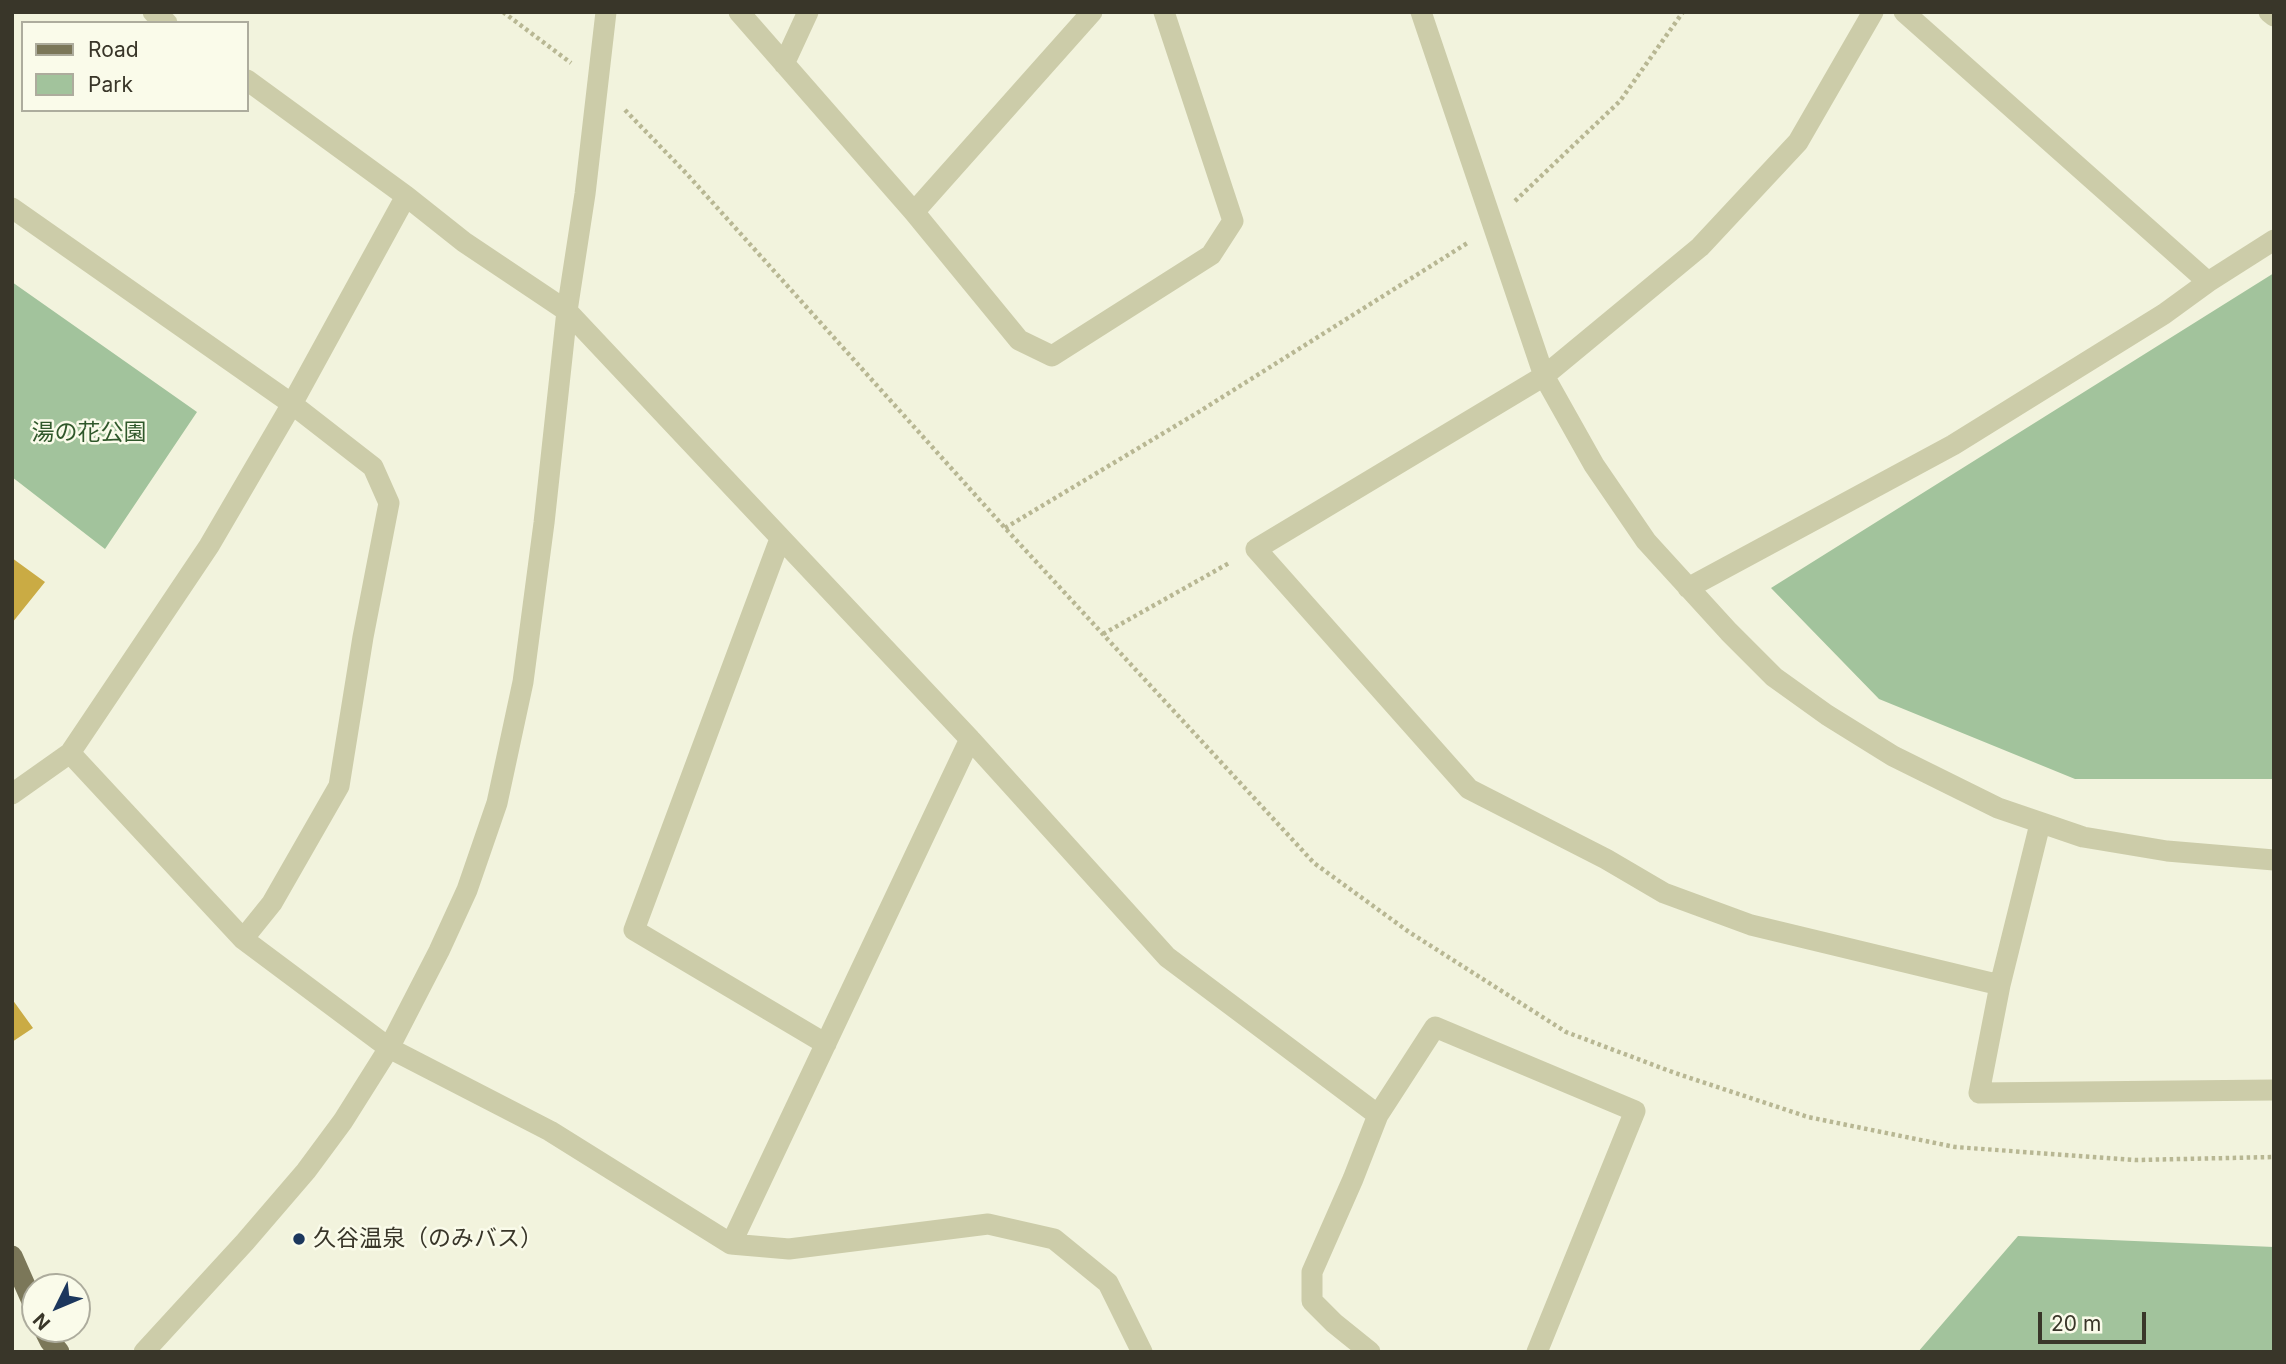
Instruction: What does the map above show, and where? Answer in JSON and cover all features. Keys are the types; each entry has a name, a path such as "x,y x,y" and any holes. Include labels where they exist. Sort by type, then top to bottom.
{"main road":[{"path":"12,1256 21,1276"}],"street":[{"path":"144,1352 245,1242 306,1171 343,1121 389,1048 439,951 467,890 498,803 523,682 606,12"},
{"path":"739,12 914,212 1019,340 1052,356 1211,255 1233,221 1164,12"},
{"path":"784,64 808,12"},
{"path":"914,212 1092,12"},
{"path":"1421,12 1544,376 1594,465 1646,541 1774,677 1827,715 1893,756 1998,808 2040,824 2082,837 2167,851 2274,860"},
{"path":"1872,12 1798,142 1700,247 1544,376 1255,549 1469,789 1606,859 1664,893 1751,925 2000,985"},
{"path":"1904,12 2208,282"},
{"path":"2269,12 2274,16"},
{"path":"248,81 406,196 464,242 567,311 970,739 1167,957 1378,1115"},
{"path":"12,794 70,754 209,546 292,404 406,196"},
{"path":"12,208 292,404 373,467 390,503 363,637 339,786 272,903 243,939"},
{"path":"1688,588 1953,445 2164,314 2274,240"},
{"path":"780,539 634,930 826,1044"},
{"path":"732,1244 970,739"},
{"path":"70,754 243,939 389,1048 550,1131 732,1244 789,1250 988,1224 1054,1239 1108,1283 1142,1352"},
{"path":"2040,824 2000,985 1979,1093 2274,1090"},
{"path":"1370,1352 1312,1301 1312,1272 1378,1115 1435,1027 1635,1111 1537,1352"}],"path":[{"path":"503,12 599,83 686,173 1006,528 1314,863 1409,932 1566,1032 1675,1073 1808,1117 1955,1147 2136,1160 2274,1157"},
{"path":"1006,528 1452,254 1492,222 1620,101 1683,12"},
{"path":"1103,634 1255,549"}],"green space":[{"path":"2274,273 2274,779 2075,779 1879,699 1771,588"},
{"name":"湯の花公園","path":"12,282 197,412 105,549 12,477"},
{"path":"2018,1236 2274,1247 2274,1352 1918,1352"}],"building":[{"path":"12,558 45,582 12,623"},
{"path":"12,999 33,1028 12,1042"}],"place":[{"name":"久谷温泉（のみバス）","path":"299,1239"}]}
